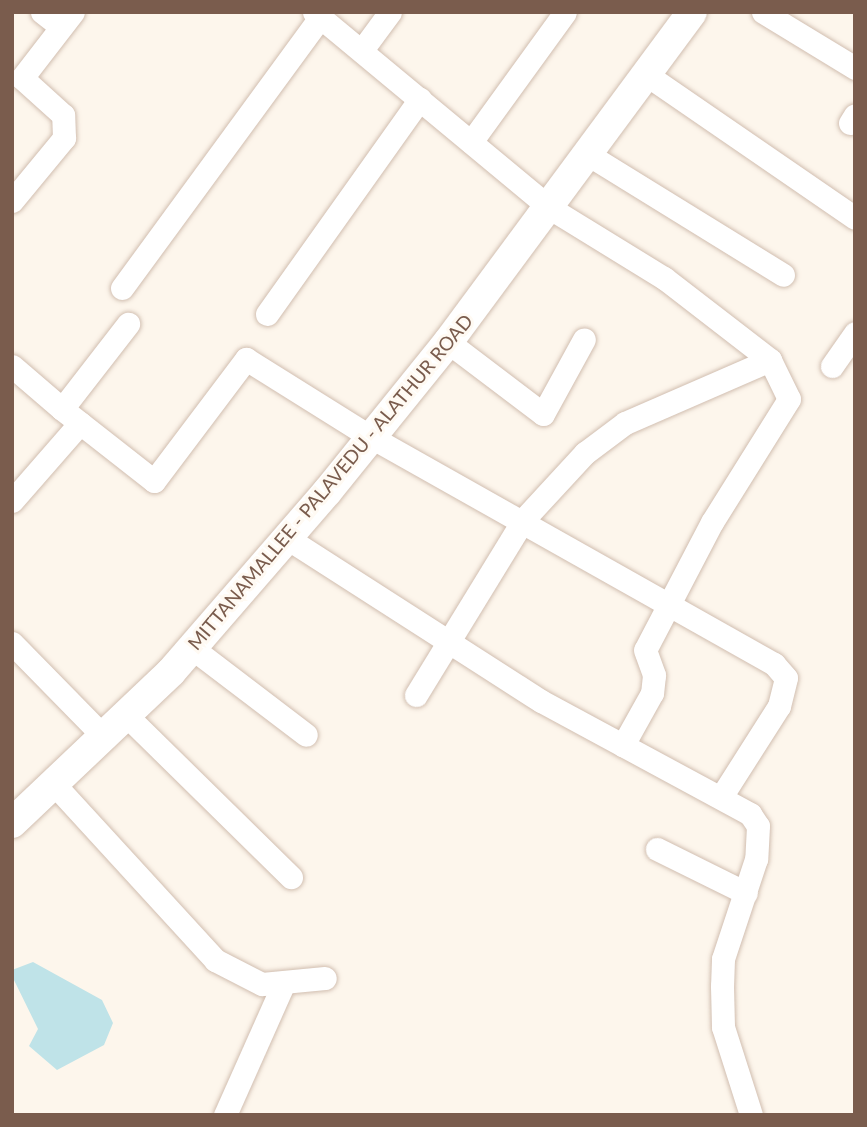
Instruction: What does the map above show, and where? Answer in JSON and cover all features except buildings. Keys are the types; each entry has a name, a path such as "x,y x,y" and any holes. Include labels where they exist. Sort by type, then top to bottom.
{"street":[{"path":"12,201 64,138 63,115 22,78 67,19 42,12"},
{"path":"362,50 390,12"},
{"path":"471,142 565,12"},
{"name":"MITTANAMALLEE - PALAVEDU - ALATHUR ROAD","path":"12,823 105,738 192,648 371,438 550,208 692,12"},
{"path":"762,12 855,68"},
{"path":"122,288 317,15 550,208 664,278 771,360 789,399 667,605 645,650 654,675 652,693 623,745"},
{"path":"647,75 855,218"},
{"path":"267,314 420,99"},
{"path":"589,155 783,275"},
{"path":"12,501 71,416 128,324"},
{"path":"832,366 855,333"},
{"path":"448,342 543,414 583,339"},
{"path":"12,366 154,481 246,359 371,438 523,519 667,605 774,664 786,678 779,706 721,797"},
{"path":"416,695 452,644 523,519 585,453 625,423 771,360"},
{"path":"287,538 452,644 623,745 721,797 758,826 746,892 723,959 723,1027 751,1115"},
{"path":"12,643 105,738"},
{"path":"192,648 306,735"},
{"path":"127,716 291,877"},
{"path":"54,784 215,960 262,984 282,987 325,978"},
{"path":"657,849 746,892"},
{"path":"225,1115 282,987"}],"water":[{"path":"33,962 102,1000 113,1023 104,1045 57,1070 29,1046 38,1029 12,976 12,970"}]}
